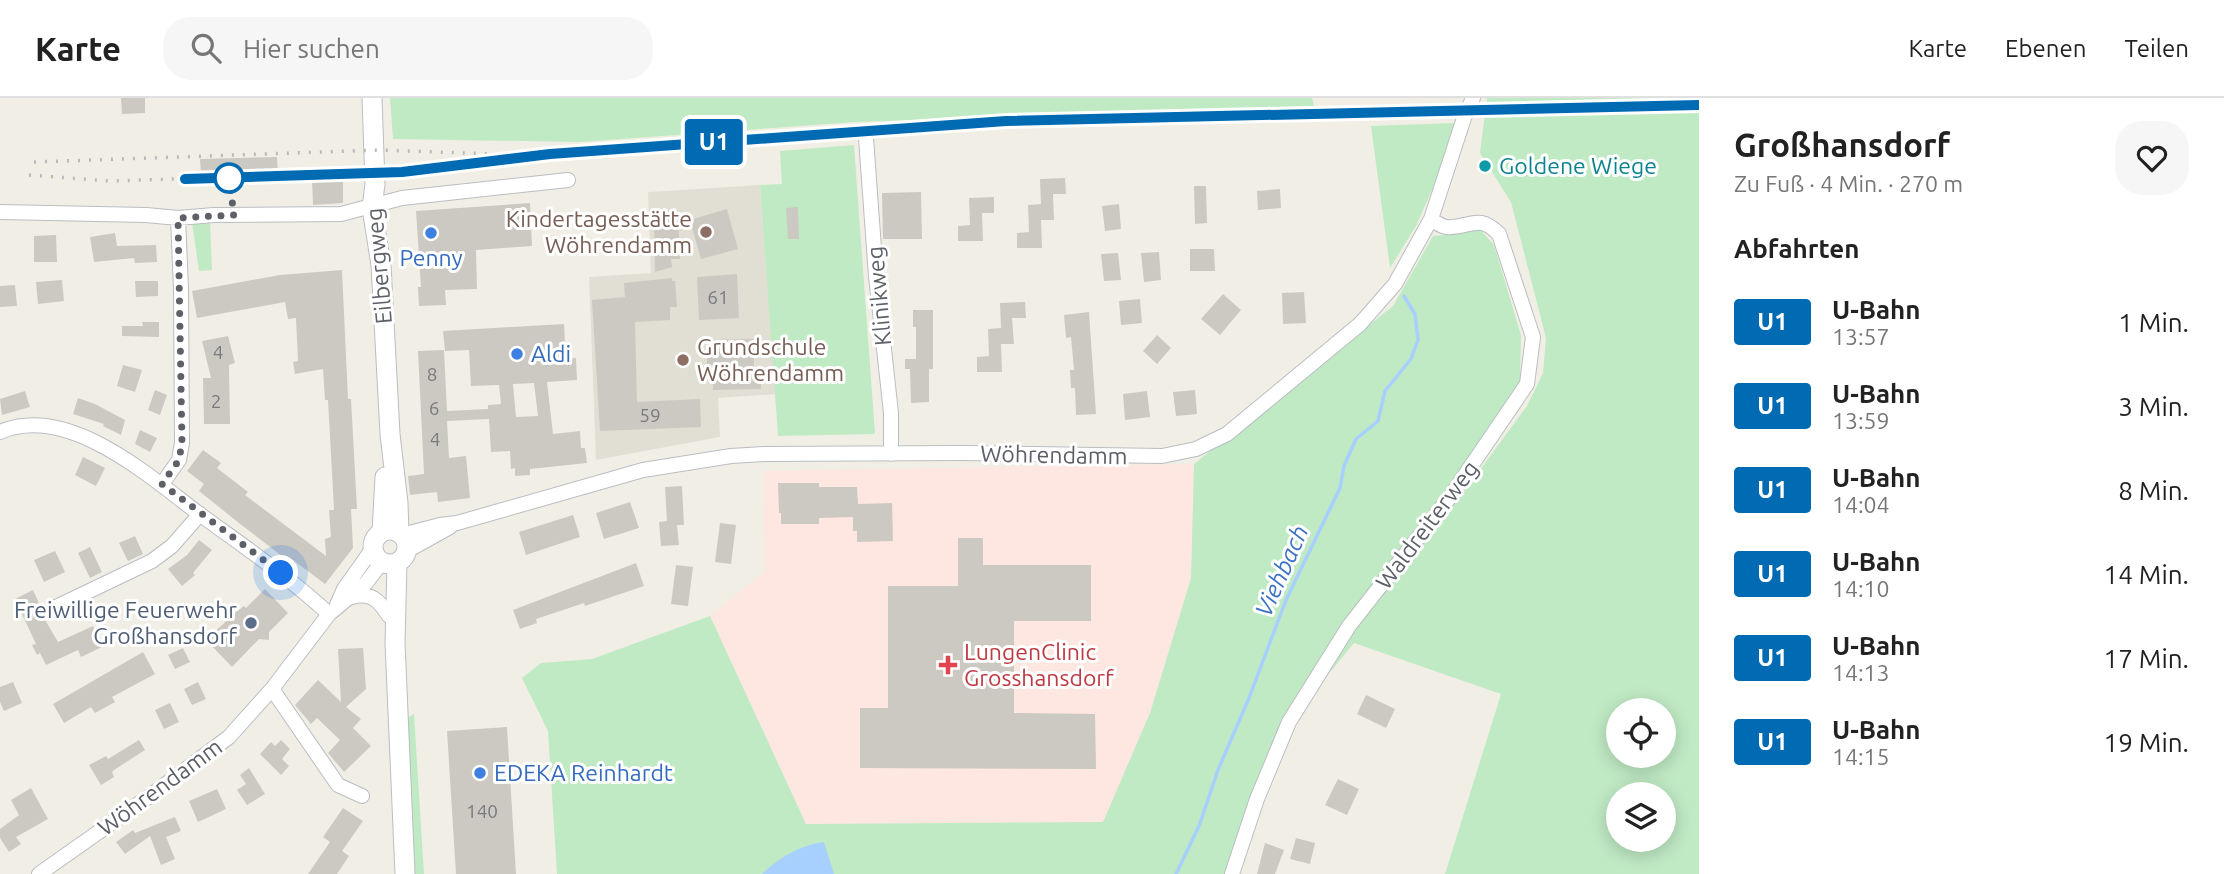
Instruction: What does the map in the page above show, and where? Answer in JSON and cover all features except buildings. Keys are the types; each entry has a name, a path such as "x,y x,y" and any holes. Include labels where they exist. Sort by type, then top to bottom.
{"main road":[{"name":"Eilbergweg","path":"372,98 375,184 372,208 381,265 390,434 398,503 391,548"},
{"path":"391,548 389,616 395,643"},
{"path":"391,548 405,874"}],"street":[{"name":"Wöhrendamm","path":"38,874 219,746 272,689 333,609 344,589 391,548 457,523 643,470 703,460 764,454 1162,456 1196,449 1227,434 1360,324 1395,284 1431,219 1473,98"},
{"name":"Klinikweg","path":"866,138 876,276 891,413 891,454"},
{"path":"0,212 178,218 214,215 341,214 402,198 568,180"},
{"path":"162,484 179,460 182,443 178,218"},
{"name":"Waldreiterweg","path":"1232,874 1257,799 1289,722 1349,626 1450,497 1527,384 1533,337 1499,234 1491,226 1481,222 1446,227 1431,219"},
{"path":"0,432 37,425 73,433 122,458 162,484 333,609"},
{"path":"55,607 152,561 172,546 200,514"},
{"name":"Wöhrendamm","path":"333,609 352,597 391,548"},
{"path":"352,597 363,594 377,599 389,616"},
{"path":"272,689 338,785 362,796"}],"shaded area":[{"name":"Grundschule Wöhrendamm","path":"760,185 776,394 718,398 720,437 596,460 589,277 651,273 648,192"},
{"name":"LungenClinic Grosshansdorf","path":"1194,464 1191,578 1150,713 1103,823 806,824 710,616 765,571 763,471"}],"green space":[{"path":"390,98 1312,98 1314,106 856,122 580,142 393,139"},
{"path":"1487,98 1699,98 1699,874 1445,874 1501,694 1354,643 1289,722 1232,874 557,874 548,731 522,678 541,663 592,659 710,616 806,824 1103,822 1150,713 1191,578 1194,464 1393,306 1433,236 1454,234 1477,226 1494,245 1521,335 1520,381 1447,491 1455,504 1527,406 1543,373 1546,338 1511,202 1480,153"},
{"path":"1455,123 1440,172 1416,226 1390,268 1371,126"},
{"path":"854,145 875,434 778,436 760,185 782,184 780,151"},
{"path":"210,221 212,270 199,271 192,222"},
{"path":"414,714 424,874 413,874 407,718"}],"water":[{"path":"824,842 834,874 762,874 791,853"}],"waterway":[{"name":"Viehbach","path":"1176,874 1199,826 1218,770 1286,600 1340,488 1344,466 1356,439 1378,421 1385,391 1411,359 1418,340 1415,314 1404,296"}],"railway":[{"path":"29,175 110,181 402,172 547,155 1005,121 1699,105"},
{"path":"34,162 379,150 495,154"}],"metro line":[{"name":"U1","path":"185,179 402,172 550,154 1006,121 1699,105"}],"place":[{"name":"Goldene Wiege","path":"1485,166"},
{"name":"Kindertagesstätte Wöhrendamm","path":"706,232"},
{"name":"Penny","path":"431,233"},
{"name":"Aldi","path":"517,354"},
{"name":"Grundschule Wöhrendamm","path":"683,360"},
{"name":"Freiwillige Feuerwehr Großhansdorf","path":"251,623"},
{"name":"LungenClinic Grosshansdorf","path":"948,665"},
{"name":"EDEKA Reinhardt","path":"480,773"}],"route":[{"path":"229,178 234,215 178,218 182,443 179,460 162,484 281,573"}]}
